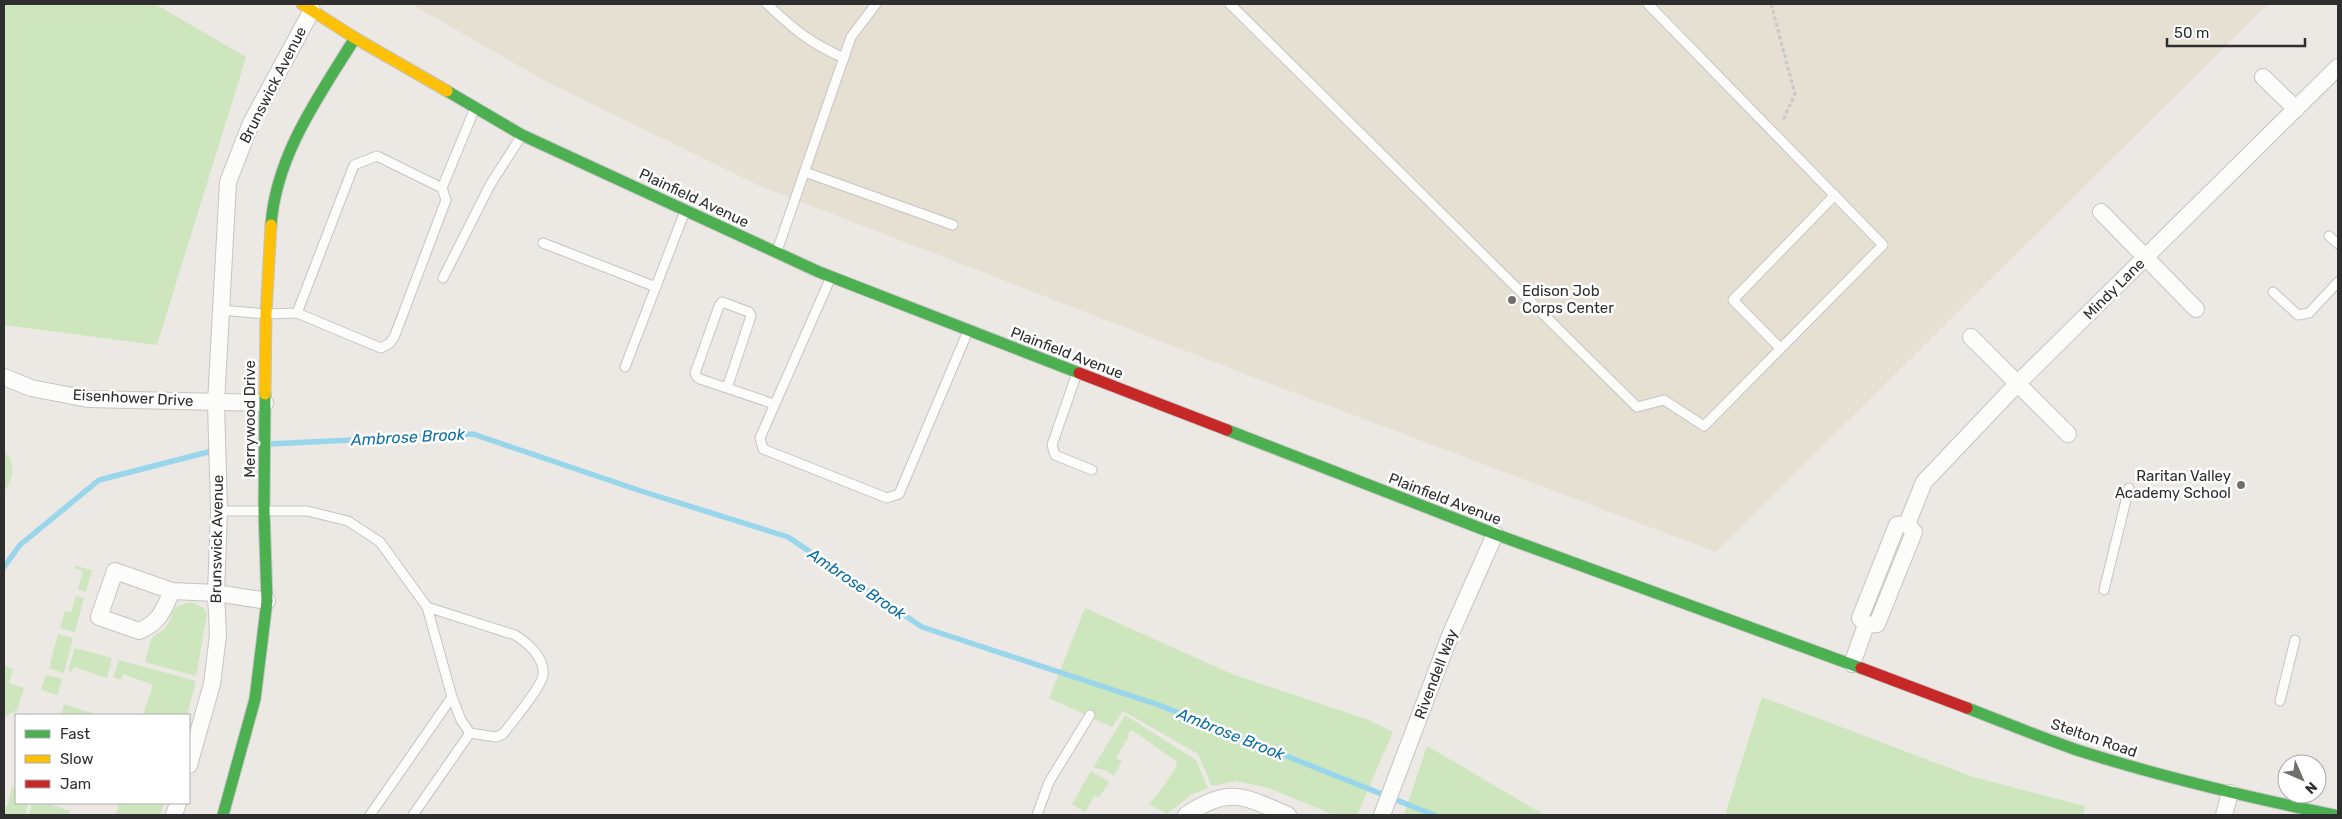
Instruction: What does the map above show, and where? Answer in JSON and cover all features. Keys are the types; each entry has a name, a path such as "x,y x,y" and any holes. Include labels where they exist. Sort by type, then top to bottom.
{"main road":[{"name":"Plainfield Avenue","path":"307,7 355,38 522,135 776,254 1077,373 1495,534 1852,664"},
{"name":"Merrywood Drive","path":"223,815 255,699 267,601 264,510 266,314 272,215 280,177 302,124 355,38"},
{"name":"Stelton Road","path":"1852,664 2075,749 2144,770 2230,792 2334,815"}],"street":[{"name":"Brunswick Avenue","path":"190,761 212,684 218,635 216,593 219,510 216,403 228,182 251,123 307,7"},
{"name":"Mindy Lane","path":"1852,664 1866,625 1877,624 1914,532 1907,524 1924,482 2018,383 2338,67"},
{"path":"2263,77 2296,109"},
{"path":"2101,212 2196,309"},
{"path":"1971,337 2068,434"},
{"name":"Eisenhower Drive","path":"4,377 31,388 88,399 265,403"},
{"name":"Rivendell Way","path":"1382,815 1451,633 1495,534"},
{"path":"172,591 162,613 153,625 139,631 99,617 115,571 172,591 216,593 267,601"},
{"path":"2224,815 2230,792"},
{"path":"1186,815 1209,800 1233,796 1253,800 1288,815"}],"lane":[{"path":"768,4 800,35 819,47 844,58"},
{"path":"776,254 851,37 873,4"},
{"path":"1230,4 1637,407 1664,400 1704,426 1883,245 1648,4"},
{"path":"221,310 266,314 297,313 381,348 390,343 396,335 446,200 442,188 475,108"},
{"path":"443,278 490,185 522,135"},
{"path":"297,313 354,164 377,156 442,188"},
{"path":"805,172 953,226"},
{"path":"1780,348 1733,300 1835,195"},
{"path":"625,367 685,211"},
{"path":"2329,236 2338,244"},
{"path":"543,243 656,288"},
{"path":"831,277 760,438 763,449 887,498 900,494 968,330"},
{"path":"2273,292 2298,314 2309,313 2338,282"},
{"path":"727,388 751,316 749,312 722,302 718,306 695,372 700,379 774,404"},
{"path":"1077,373 1052,445 1055,455 1092,470"},
{"path":"2104,590 2129,488"},
{"path":"219,510 307,511 348,521 380,542 427,607 452,697 461,720 470,733 496,737 504,734 537,688 543,676 541,661 527,642 515,636 427,607"},
{"path":"2280,701 2295,640"},
{"path":"370,815 452,697"},
{"path":"1037,815 1048,782 1090,715"},
{"path":"413,815 470,733"}],"path":[{"path":"1771,4 1795,94 1776,135"}],"shaded area":[{"name":"Edison Job Corps Center","path":"411,4 2268,4 1716,552 1276,386 760,186 547,82"}],"green space":[{"path":"4,4 155,4 246,57 157,345 4,325"},
{"path":"4,452 11,461 12,471 10,482 4,492"},
{"path":"76,566 92,570 86,592 78,589 83,571 74,568"},
{"path":"76,596 84,598 75,632 60,628 65,611 71,612"},
{"path":"191,602 204,608 207,614 196,676 145,662 151,639 164,629 174,609 177,606"},
{"path":"1085,608 1232,674 1369,720 1393,732 1357,815 1334,815 1269,788 1236,781 1212,786 1198,754 1123,711 1112,727 1049,698"},
{"path":"58,634 73,638 64,673 49,668"},
{"path":"75,648 112,658 107,678 74,667 72,672 68,670"},
{"path":"119,660 196,681 187,714 143,714 153,685 123,674 121,680 113,677"},
{"path":"4,665 13,669 9,683 24,688 17,710 4,717"},
{"path":"46,675 62,679 58,695 41,690"},
{"path":"1762,697 1973,777 2085,806 2083,815 1725,815"},
{"path":"64,704 94,714 62,714"},
{"path":"1125,715 1196,760 1208,788 1191,795 1167,814 1149,804 1164,786 1177,765 1176,761 1132,730 1128,733 1129,736 1116,758 1122,761 1114,776 1105,770 1093,768"},
{"path":"1427,746 1545,815 1404,815"},
{"path":"1091,771 1109,782 1099,798 1095,795 1085,812 1072,804"},
{"path":"12,787 15,788 15,804 28,804 25,815 4,815 4,808 8,805"},
{"path":"32,804 48,804 70,811 69,815 29,815"},
{"path":"119,804 164,804 160,815 116,815"}],"waterway":[{"name":"Ambrose Brook","path":"269,444 473,434 638,490 788,537 922,627 1159,705 1434,815"},
{"name":"Ambrose Brook","path":"4,567 20,545 99,480 216,450"}],"traffic: fast":[{"path":"271,225 281,174 290,150 314,104 355,38"},
{"path":"447,91 522,135 819,272 1079,373"},
{"path":"223,815 255,699 267,601 264,510 265,394"},
{"path":"1227,430 1495,534 1861,668"},
{"path":"1967,708 2063,745 2109,760 2204,786 2334,815"}],"traffic: slow":[{"path":"302,4 355,38 447,91"},
{"path":"265,394 266,314 271,225"}],"traffic: jam":[{"path":"1079,373 1227,430"},
{"path":"1861,668 1967,708"}],"place":[{"name":"Edison Job Corps Center","path":"1512,300"},
{"name":"Raritan Valley Academy School","path":"2241,485"}]}
